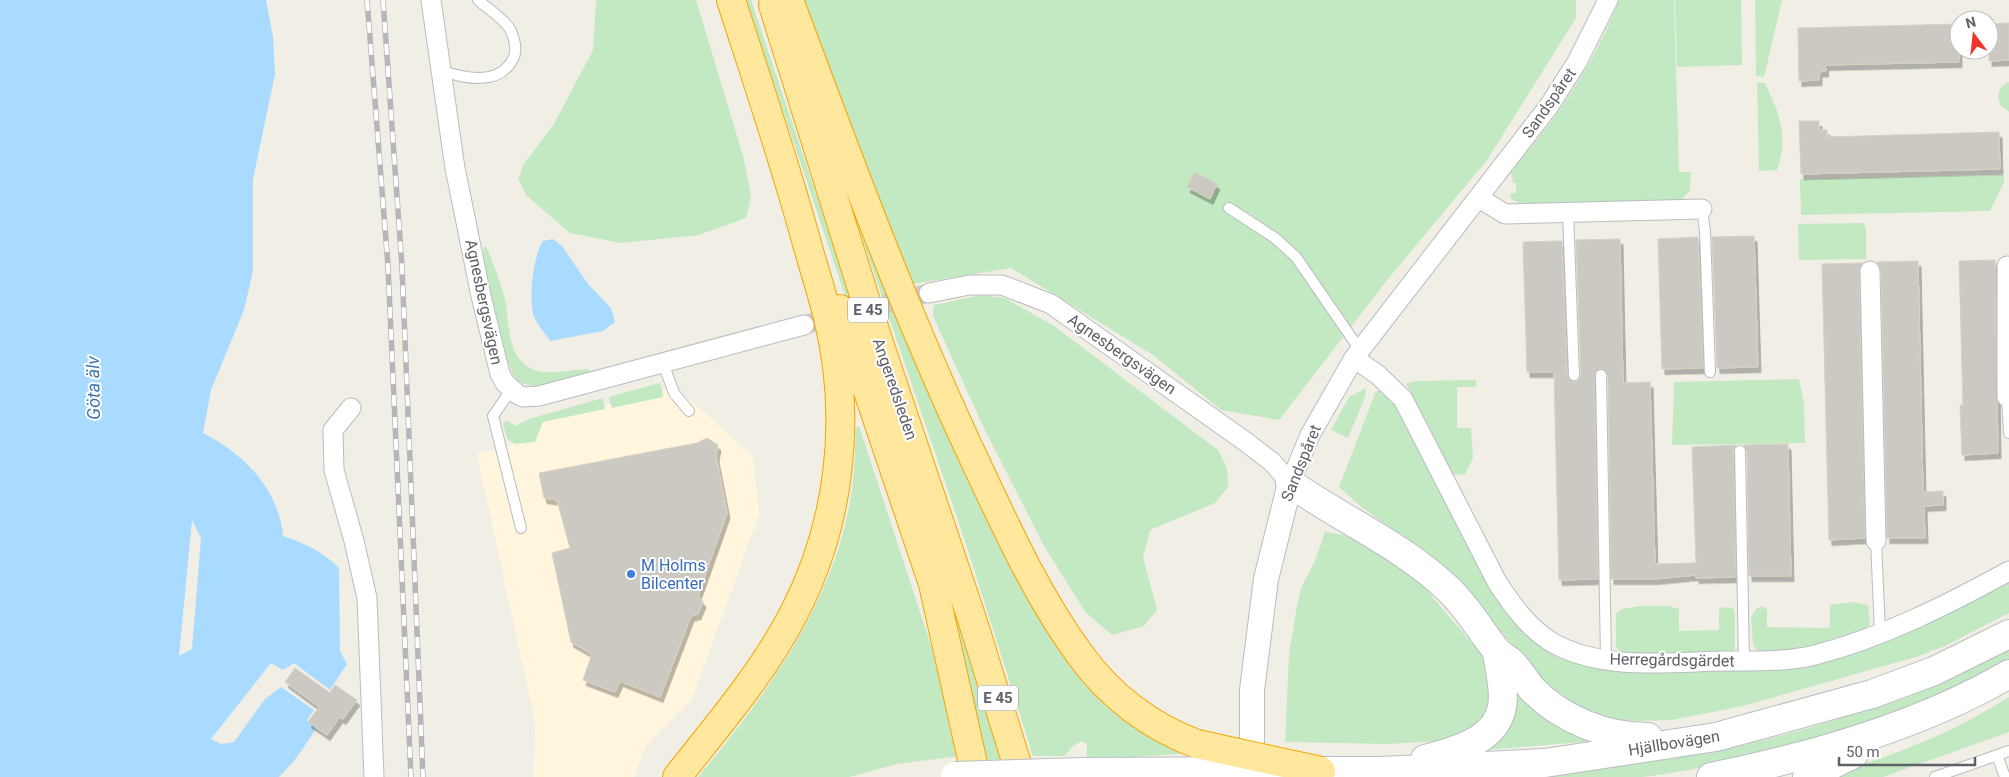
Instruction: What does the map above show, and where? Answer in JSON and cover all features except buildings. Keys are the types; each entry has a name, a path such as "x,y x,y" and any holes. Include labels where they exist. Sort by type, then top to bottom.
{"highway":[{"name":"E 45","path":"676,777 727,714 782,634 812,575 831,514 840,456 839,389 830,323 787,172 730,0"},
{"name":"Angeredsleden","path":"771,0 879,343 972,619 1021,777"},
{"path":"789,0 923,344 964,438 1025,564 1081,656 1144,719 1177,736 1197,744 1321,771"},
{"path":"787,172 828,270 933,584 959,777"}],"main road":[{"path":"1290,483 1326,508 1361,526 1400,550 1448,588 1497,652 1511,662 1534,690 1589,728 1640,737 1716,738"},
{"name":"Hjällbovägen","path":"959,777 1082,772 1381,771 1545,763 1716,738 1872,694 1934,671 2009,634"},
{"path":"1381,771 1451,752 1482,737 1500,714 1502,693 1497,652"},
{"path":"1807,777 1838,760 1924,728 2009,674"},
{"path":"1711,777 1763,766 1884,731 1985,688"}],"street":[{"name":"Agnesbergsvägen","path":"431,0 455,168 481,296 500,374 511,390"},
{"name":"Sandspåret","path":"1252,777 1252,690 1266,578 1290,483 1310,434 1357,354 1549,106 1577,62 1608,0"},
{"path":"1479,198 1484,204 1505,214 1702,209"},
{"path":"2007,266 2007,397"},
{"path":"1870,271 1876,542"},
{"name":"Agnesbergsvägen","path":"929,292 969,285 1002,285 1050,304 1246,442 1272,462 1290,483"},
{"path":"511,390 523,397 539,396 804,325"},
{"name":"Herregårdsgärdet","path":"1357,354 1403,399 1497,582 1512,606 1538,632 1553,643 1587,656 1662,662 1744,661 1813,655 1944,607 2009,571"},
{"path":"351,408 333,430 334,470 354,540 367,598 374,777"}],"lane":[{"path":"440,70 457,76 480,78 499,75 509,66 515,55 515,42 510,29 478,0"},
{"path":"1229,208 1275,238 1296,257 1357,354"},
{"path":"1702,209 1705,231 1710,372"},
{"path":"1568,212 1574,375"},
{"path":"663,363 674,393 689,411"},
{"path":"1601,375 1606,659"},
{"path":"511,390 493,416 521,528"},
{"path":"2007,397 2009,433"},
{"path":"1740,451 1744,661"},
{"path":"1876,542 1880,632"},
{"path":"1935,777 2009,751"},
{"path":"1997,755 2004,777"}],"shaded area":[{"path":"674,388 711,418 753,457 759,515 691,701 645,747 634,777 534,777 535,722 477,454 539,438 536,424"}],"green space":[{"path":"596,0 696,0 743,156 751,196 746,218 699,235 621,243 570,233 527,196 518,179 524,164 554,124 593,50"},
{"path":"746,0 751,0 908,467 1009,777 986,777 885,415"},
{"path":"801,0 1576,0 1576,18 1487,160 1388,279 1279,420 1221,410 1153,355 1011,268 900,286"},
{"path":"1619,0 1674,0 1679,172 1691,172 1690,190 1680,202 1523,205 1511,199 1510,193 1516,193 1516,183 1513,183 1511,173 1547,127 1578,82 1605,33"},
{"path":"1675,0 1741,0 1742,65 1677,67"},
{"path":"1755,0 1782,0 1764,77 1756,76"},
{"path":"2009,82 2009,112 2000,105 1998,95 2002,86"},
{"path":"1757,83 1765,83 1779,116 1782,147 1777,170 1759,171"},
{"path":"820,114 1027,586 1180,754 1116,758 1087,757 1087,744 1082,741 1073,746 1065,756 1033,756 966,544"},
{"path":"2004,175 2004,182 1990,211 1801,215 1800,179"},
{"path":"1863,223 1866,228 1866,259 1799,260 1798,224"},
{"path":"484,246 487,248 501,286 505,299 511,341 520,360 538,371 557,372 588,369 592,373 545,386 526,385 518,381 506,358 494,316 485,272"},
{"path":"981,295 1005,298 1054,326 1218,450 1227,468 1228,487 1215,503 1150,530 1143,557 1157,610 1144,626 1112,635 1086,613 1044,546 984,428 933,316 934,305"},
{"path":"1799,379 1804,404 1805,443 1672,445 1674,382"},
{"path":"1476,380 1476,387 1457,387 1457,428 1471,428 1473,458 1465,474 1455,475 1450,471 1406,384 1415,381"},
{"path":"659,383 662,388 663,397 612,408 609,397"},
{"path":"1366,388 1365,397 1348,438 1331,430 1349,397"},
{"path":"1376,391 1382,391 1398,409 1492,591 1508,614 1533,638 1572,662 1591,667 1620,669 1771,668 2009,578 2009,613 1945,646 1916,657 1743,706 1672,720 1636,721 1594,715 1549,691 1477,602 1433,559 1359,505 1339,487"},
{"path":"603,398 605,409 543,422 535,442 515,444 507,439 503,424 506,420 515,426 529,419"},
{"path":"859,426 941,676 960,756 897,764 849,777 698,777 759,699 786,659 810,617 830,573 844,527 853,479 855,429"},
{"path":"1325,532 1344,535 1360,541 1384,556 1424,587 1481,654 1490,670 1492,706 1480,726 1442,741 1388,744 1285,742 1289,655 1296,611 1301,588 1315,561"},
{"path":"1853,602 1868,605 1870,624 1857,633 1825,644 1797,650 1758,651 1753,645 1751,617 1757,608 1762,606 1767,609 1767,627 1828,628 1830,626 1830,605"},
{"path":"1641,606 1668,606 1679,609 1679,631 1719,630 1719,609 1724,607 1733,608 1735,613 1735,649 1729,652 1622,654 1616,647 1616,614 1622,609"},
{"path":"2009,647 2009,661 1941,693 1836,733 1765,753 1695,769 1642,777 1486,777 1620,765 1708,752 1752,743 1838,719 1882,703"},
{"path":"1511,681 1594,741 1486,750"},
{"path":"2009,697 2009,732 1883,777 1829,777 1932,738 1958,726"}],"water":[{"name":"Göta älv","path":"0,0 266,0 273,37 275,74 253,179 253,271 244,310 211,390 203,433 232,451 256,474 274,503 280,519 283,536 313,549 339,568 340,651 347,664 330,690 294,663 283,670 271,663 211,739 221,744 234,742 265,699 281,687 314,710 307,720 316,729 295,760 279,777 0,777","holes":["192,520 201,538 192,649 179,656"]},
{"path":"553,239 562,246 588,284 611,308 615,322 603,331 550,341 536,321 533,314 531,297 534,266 543,241"}],"tunnel":[{"path":"804,325 929,293"}],"railway":[{"path":"367,0 388,266 411,777"},
{"path":"383,0 402,267 423,777"}],"place":[{"name":"M Holms Bilcenter","path":"631,574"}]}
